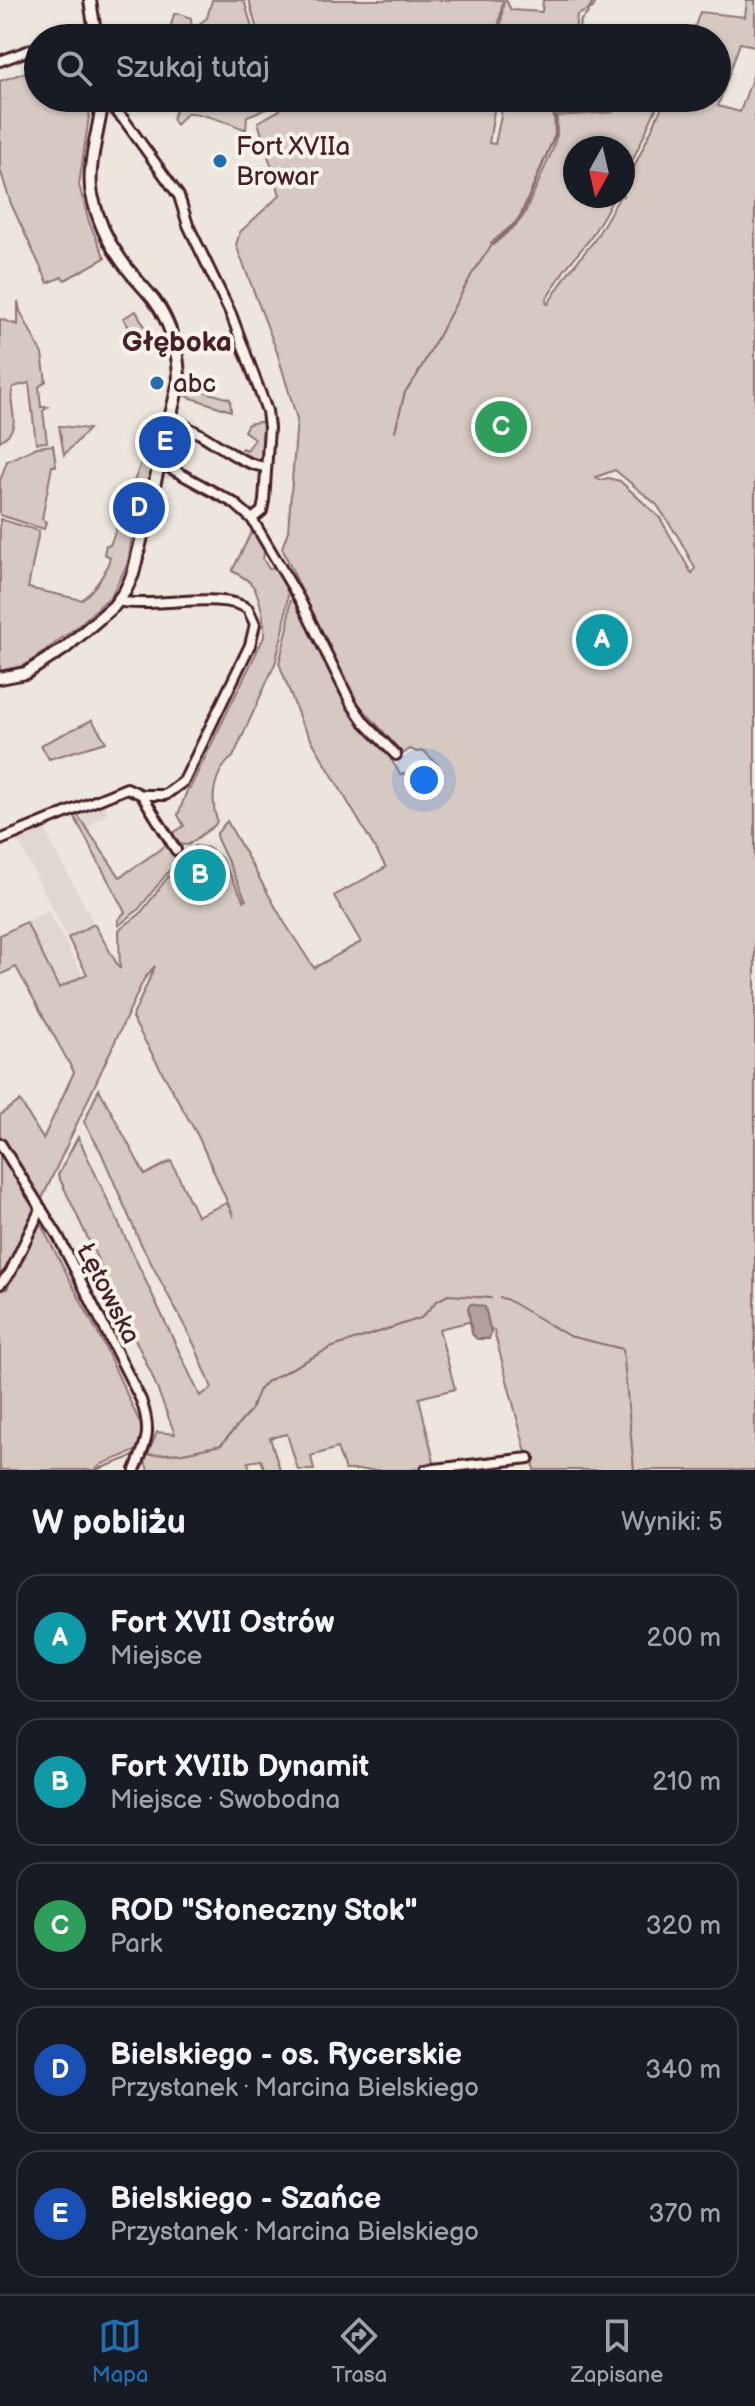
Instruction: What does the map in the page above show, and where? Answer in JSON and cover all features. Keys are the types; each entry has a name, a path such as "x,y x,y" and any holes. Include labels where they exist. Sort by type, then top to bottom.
{"street":[{"path":"90,0 94,24"},
{"path":"0,61 24,52"},
{"path":"0,678 26,673 38,666 90,628 118,601 133,574 179,381 173,340 156,302 111,245 100,222 91,176 101,112"},
{"path":"117,112 179,196 188,225 221,290 267,411 269,428 264,501 262,511 252,519"},
{"path":"170,421 200,432 253,466 266,467"},
{"path":"159,462 234,503 252,519 300,600 351,703 364,722 396,755"},
{"path":"118,601 139,604 231,601 248,609 255,630 184,781 165,795 142,795"},
{"path":"0,840 122,789 132,789 142,795 176,850"},
{"name":"Łętowska","path":"0,1143 58,1236 141,1400 149,1422 135,1470"},
{"path":"0,1284 10,1273 41,1208"},
{"path":"426,1470 529,1458"}],"shaded area":[{"path":"212,0 244,0 251,24 199,24 207,18"},
{"path":"249,0 503,0 499,24 255,24"},
{"path":"506,0 511,10 542,12 543,0 597,0 593,8 577,15 576,24 501,24"},
{"path":"747,0 755,0 755,46 740,43 731,69 731,24 696,24 700,12 745,17"},
{"path":"174,14 191,18 191,24 171,24"},
{"path":"755,70 755,1470 534,1470 533,1456 527,1456 494,1331 468,1322 439,1329 455,1389 419,1398 435,1466 410,1470 345,1470 337,1448 311,1456 314,1470 298,1470 287,1434 270,1438 280,1470 265,1470 261,1460 248,1462 250,1470 148,1470 145,1461 157,1432 175,1434 151,1373 58,1175 78,1137 200,1396 212,1388 194,1344 140,1242 101,1152 84,1122 99,1089 145,1175 171,1161 197,1216 227,1203 234,1217 198,1136 132,1018 155,966 144,979 41,1201 0,1136 0,1115 20,1101 43,1139 74,1072 16,967 0,975 0,935 26,922 59,988 87,974 68,938 94,924 120,969 119,930 140,914 186,853 195,846 208,848 221,858 246,900 217,839 217,833 227,821 314,968 361,942 334,896 386,867 301,722 279,663 288,627 290,601 295,598 353,713 400,774 424,773 438,765 424,751 410,749 403,754 348,692 282,548 288,531 297,419 277,352 236,245 240,232 280,195 258,122 276,112 494,112 489,143 495,144 501,112 552,112 555,135 521,214 491,243 493,245 524,215 552,151 557,135 557,116 655,112 635,155 635,136 563,136 563,208 608,208 590,239 565,269 546,303 594,241 613,208 635,208 635,165 660,112 731,112 731,110 740,112","holes":["615,470 657,505 695,568 692,574 660,518 620,481 596,477"]},
{"path":"24,73 24,112 90,112 79,185 89,222 105,258 65,280 62,277 48,283 11,204 0,169 0,81"},
{"path":"175,112 258,112 247,116 246,130 192,113 187,113 176,125 172,119"},
{"path":"18,301 42,354 46,381 39,387 41,407 48,407 43,411 47,442 36,443 29,383 13,387 14,423 8,435 0,441 0,319 18,325"},
{"path":"136,311 155,345 144,351 123,318"},
{"path":"189,387 230,399 231,411 186,396"},
{"path":"258,422 267,426 264,456 257,463 238,454 242,448 247,450 255,439 244,431 248,424"},
{"path":"61,426 89,429 64,455"},
{"path":"152,432 159,437 136,514 130,513 120,520"},
{"path":"53,445 56,466 52,466 42,519 46,522 44,529 0,515 0,481 7,461 37,447"},
{"path":"131,516 135,517 128,563 111,596 78,626 26,665 0,671 0,519 39,531 28,588 82,600 106,570 110,557 104,554 106,545 110,545 119,522 123,523"},
{"path":"254,527 265,548 263,559 269,569 277,568 288,593 275,664 233,757 217,778 215,825 188,845 176,844 171,834 184,826 178,815 188,788 264,637 262,611 256,591 249,581 232,571"},
{"path":"92,720 106,742 49,759 41,745"},
{"path":"102,801 108,813 85,829 76,813"},
{"path":"76,813 120,877 168,844 175,855 175,863 138,910 118,926 118,920 125,912 73,814"},
{"path":"43,826 94,924 68,938 17,839"},
{"path":"48,910 83,976 59,988 26,922"},
{"path":"0,1149 38,1211 0,1281"},
{"path":"38,1219 104,1345 141,1425 142,1436 136,1451 102,1464 95,1470 0,1470 0,1290 7,1289"},
{"path":"471,1304 485,1307 491,1333 489,1339 477,1339 472,1334 468,1307"}],"waterway":[{"path":"580,24 594,0"},
{"path":"395,431 405,392 472,274 492,245 522,215 555,135 553,112"},
{"path":"147,1455 183,1453 221,1445 251,1410 258,1391 266,1382 330,1348 421,1318 437,1301 448,1295 491,1298"},
{"path":"500,1298 569,1336 623,1349 634,1470"},
{"path":"96,1470 134,1456"}],"place":[{"name":"Fort XVIIa Browar","path":"220,161"},
{"name":"abc","path":"157,383"},
{"name":"ROD \"Słoneczny Stok\"","path":"501,427"},
{"name":"Bielskiego - Szańce","path":"165,442"},
{"name":"Bielskiego - os. Rycerskie","path":"139,508"},
{"name":"Fort XVII Ostrów","path":"602,640"},
{"name":"Fort XVIIb Dynamit","path":"200,875"}],"district":[{"name":"Głęboka","path":"177,341"}]}
